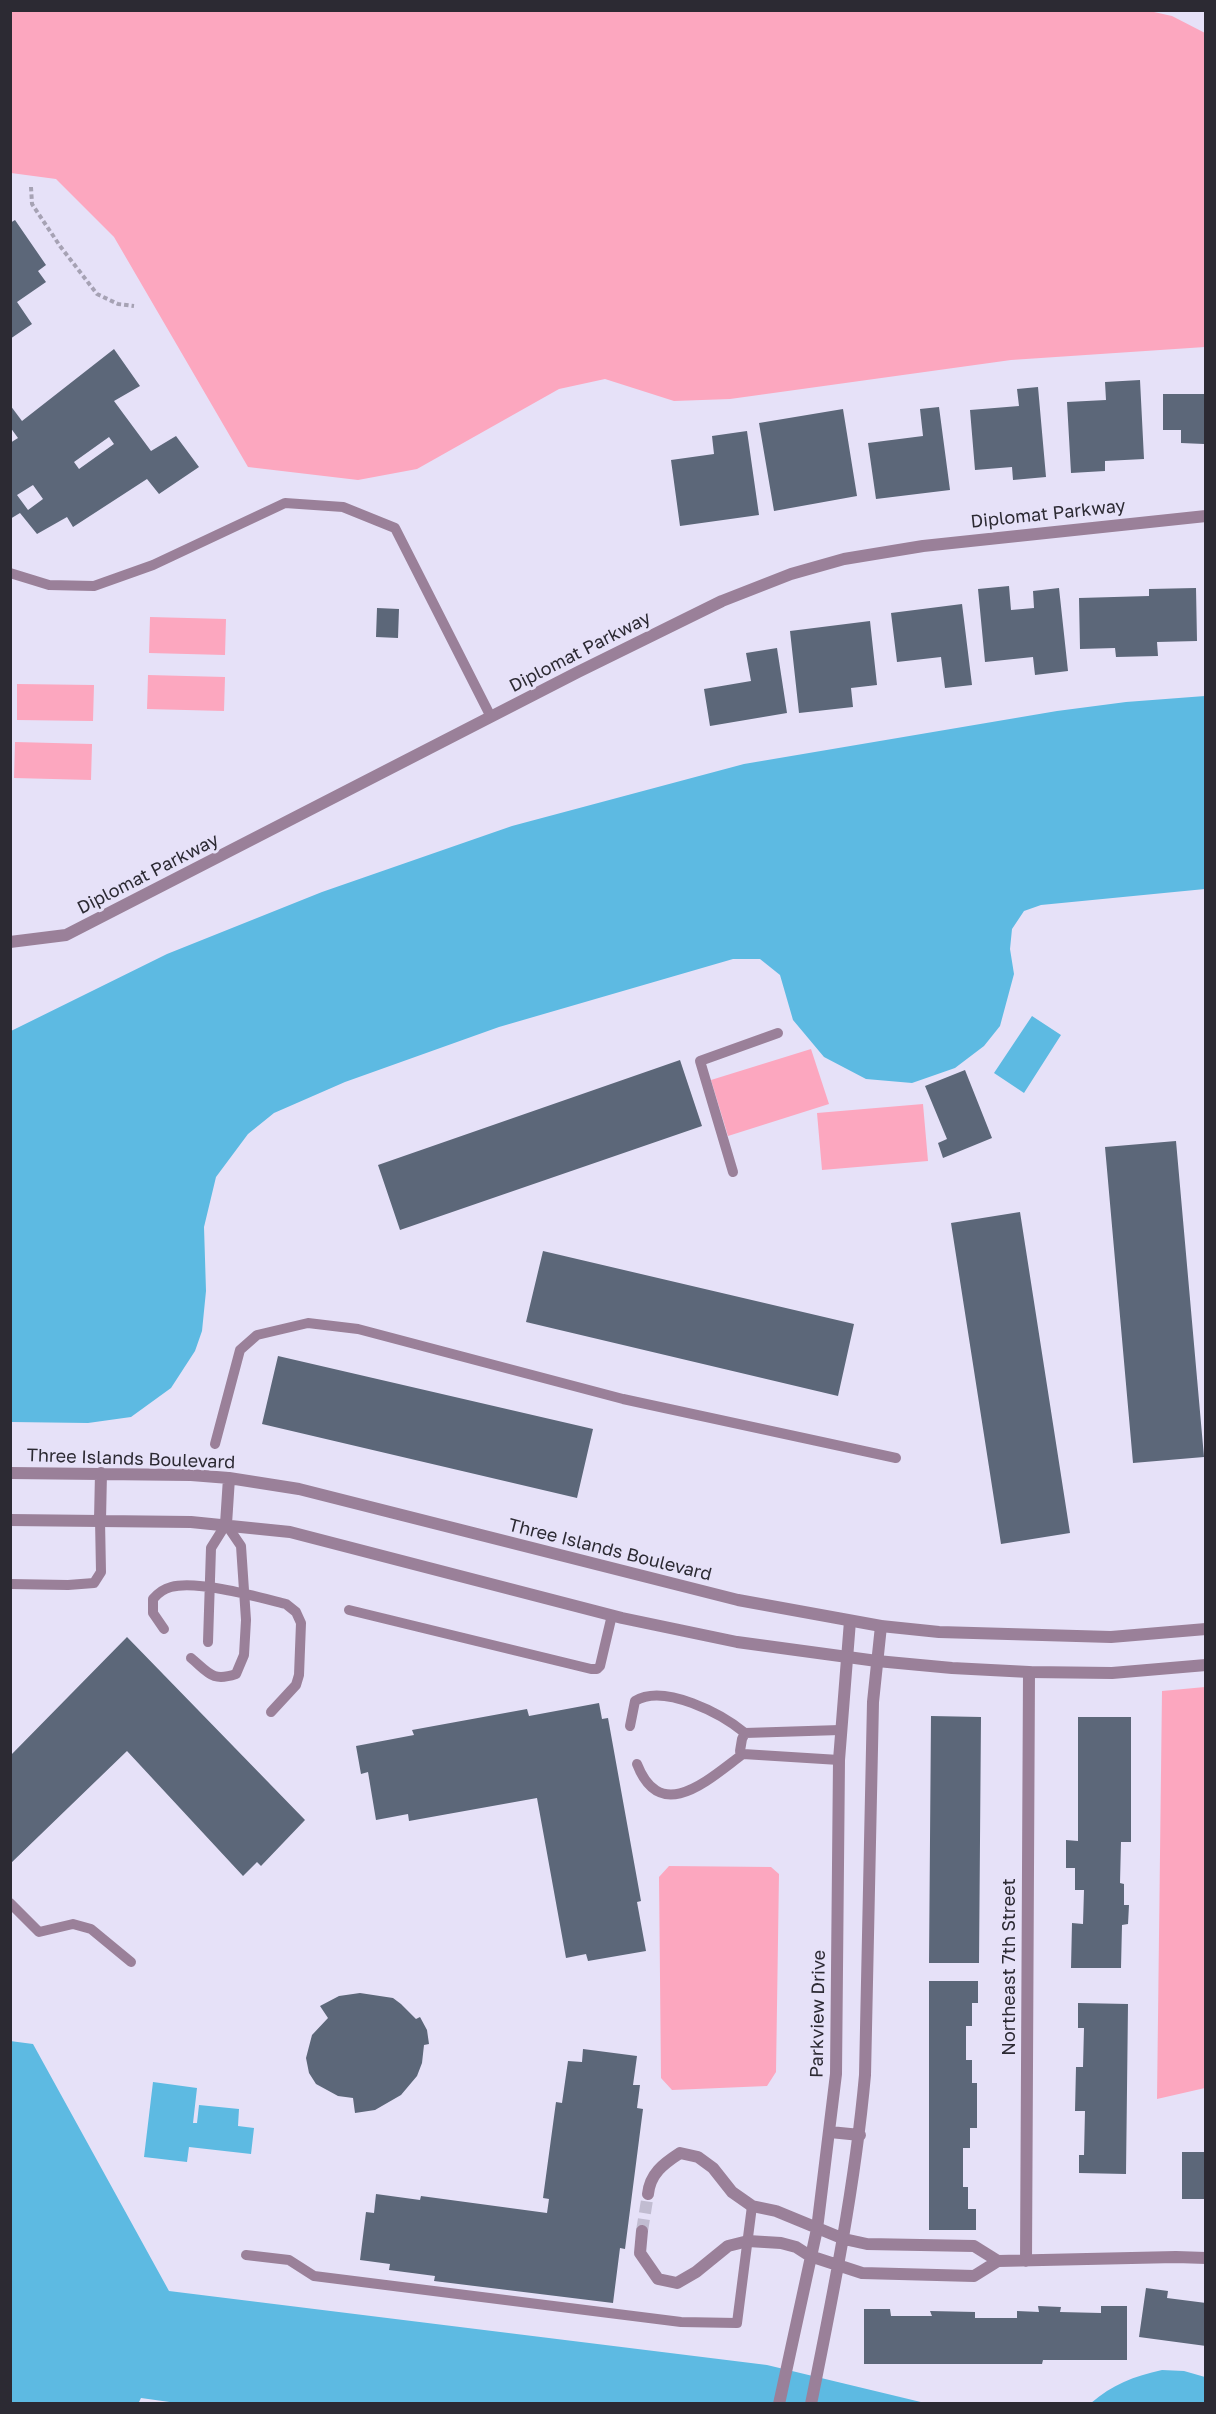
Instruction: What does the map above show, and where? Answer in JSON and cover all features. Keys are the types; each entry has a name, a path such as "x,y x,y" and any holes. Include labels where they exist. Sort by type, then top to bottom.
{"street":[{"name":"Diplomat Parkway","path":"10,942 66,935 722,601 802,571 844,559 923,546 1206,516"},
{"name":"Three Islands Boulevard","path":"10,1473 101,1473 229,1478 298,1489 738,1600 881,1626 939,1632 1099,1636 1206,1629"},
{"path":"100,1520 101,1473"},
{"path":"225,1524 229,1478"},
{"path":"10,1520 225,1524 290,1532 612,1615 737,1642 877,1661 1029,1672 1113,1673 1206,1665"},
{"name":"Parkview Drive","path":"779,2403 817,2229 830,2132 837,2053 838,1760 850,1621"},
{"path":"811,2403 844,2239 860,2135 869,1992 872,1723 881,1626"},
{"name":"Northeast 7th Street","path":"1026,2261 1029,1672"},
{"path":"830,2132 860,2135"},
{"path":"648,2194 649,2186 660,2165 680,2153 698,2157 713,2168 732,2192 752,2206 800,2219 817,2229 844,2239 867,2244 974,2246 998,2261 1206,2258"},
{"path":"642,2231 640,2253 658,2279 677,2283 696,2272 728,2246 747,2241 781,2243 796,2247 810,2256 862,2273 974,2276 998,2261"}],"lane":[{"path":"10,573 49,585 94,586 153,565 285,503 344,507 395,528 491,717"},
{"path":"733,1172 700,1061 778,1034"},
{"path":"215,1444 240,1350 257,1335 308,1323 358,1329 623,1399 897,1458"},
{"path":"10,1584 68,1586 94,1583 102,1572 100,1520"},
{"path":"191,1658 211,1675 222,1679 236,1674 244,1655 246,1620 241,1546 225,1524 211,1548 208,1642"},
{"path":"164,1629 153,1613 153,1599 160,1591 174,1586 210,1588 286,1604 296,1612 301,1623 299,1675 296,1685 271,1712"},
{"path":"349,1610 591,1669 600,1666 612,1615"},
{"path":"630,1726 635,1701 643,1696 656,1695 693,1704 717,1714 731,1721 745,1733 840,1730"},
{"path":"743,1754 740,1751 740,1745 745,1733"},
{"path":"636,1764 647,1784 654,1790 662,1794 677,1795 694,1788 743,1754 838,1760"},
{"path":"10,1903 39,1932 73,1924 91,1929 131,1962"},
{"path":"246,2255 289,2260 314,2276 681,2322 736,2323 752,2206"}],"path":[{"path":"31,187 32,204 60,246 97,294 118,304 134,306"}],"shaded area":[{"path":"11,10 1145,10 1172,16 1205,33 1205,347 1011,360 730,399 674,401 605,379 559,389 417,469 358,480 248,467 114,237 56,179 11,173"},
{"path":"150,617 226,619 225,655 149,653"},
{"path":"148,675 225,677 224,711 147,709"},
{"path":"17,684 94,685 93,721 17,720"},
{"path":"15,742 92,744 91,780 14,778"},
{"path":"811,1049 829,1104 728,1136 711,1080"},
{"path":"923,1104 928,1161 822,1170 817,1113"},
{"path":"1205,1687 1205,2088 1157,2099 1162,1691"},
{"path":"669,1866 771,1867 779,1874 776,2072 767,2086 672,2090 661,2078 659,1877"}],"water":[{"path":"1205,696 1205,889 1041,905 1024,911 1012,929 1010,949 1014,974 1000,1026 984,1046 955,1068 912,1083 866,1079 824,1057 793,1020 780,975 760,959 733,959 499,1027 345,1082 274,1113 248,1134 216,1177 204,1227 206,1291 202,1331 195,1351 171,1388 131,1417 88,1423 11,1422 11,1031 167,954 322,892 512,826 744,764 1057,711 1126,702"},
{"path":"1032,1016 1061,1035 1024,1093 994,1073"},
{"path":"10,2041 33,2044 169,2291 767,2365 925,2403 184,2404 141,2398 138,2404 11,2403"},
{"path":"153,2082 197,2088 193,2123 197,2123 199,2105 239,2109 238,2126 254,2128 251,2154 189,2147 187,2162 144,2157"},
{"path":"1162,2370 1184,2371 1205,2377 1205,2403 1091,2403 1124,2382"}],"building":[{"path":"15,220 46,265 38,271 46,282 17,302 32,324 10,339 10,223"},
{"path":"114,349 140,386 114,401 151,451 176,436 199,467 159,494 147,479 73,527 67,517 37,534 20,513 10,519 10,443 18,438 10,427 10,405 22,421","holes":["109,437 114,444 79,469 74,462","33,485 43,499 28,510 17,495"]},
{"path":"1140,380 1144,459 1105,461 1105,471 1071,473 1067,402 1106,400 1105,382"},
{"path":"1038,387 1046,477 1013,480 1012,467 975,470 970,410 1019,406 1017,389"},
{"path":"1163,394 1206,394 1204,444 1181,443 1181,430 1163,430"},
{"path":"939,407 950,490 876,499 868,443 923,436 920,409"},
{"path":"843,409 857,496 774,511 759,423"},
{"path":"747,431 759,515 680,526 671,460 714,454 712,436"},
{"path":"1009,586 1011,610 1034,608 1033,591 1059,588 1068,671 1035,675 1033,657 985,662 978,589"},
{"path":"1196,588 1197,641 1157,642 1158,656 1116,657 1115,648 1080,649 1079,598 1149,596 1149,589"},
{"path":"962,604 972,685 945,688 941,657 897,662 891,613"},
{"path":"377,608 399,609 398,638 376,637"},
{"path":"870,621 877,685 851,688 853,707 799,713 790,631"},
{"path":"777,648 787,713 710,726 704,689 751,681 746,653"},
{"path":"680,1060 702,1126 400,1230 378,1165"},
{"path":"965,1070 992,1138 943,1158 938,1143 947,1139 925,1086"},
{"path":"1176,1141 1204,1457 1133,1463 1105,1147"},
{"path":"1020,1212 1070,1533 1001,1544 951,1223"},
{"path":"543,1251 854,1324 838,1396 526,1322"},
{"path":"278,1356 593,1429 577,1498 262,1424"},
{"path":"127,1637 305,1820 261,1866 257,1862 243,1876 127,1751 10,1864 10,1756"},
{"path":"599,1703 602,1719 608,1718 641,1901 637,1902 646,1951 588,1961 586,1954 566,1958 537,1798 409,1821 408,1814 376,1820 368,1772 361,1774 356,1746 414,1735 412,1730 527,1709 529,1716"},
{"path":"931,1716 981,1717 979,1963 929,1963"},
{"path":"1078,1717 1131,1717 1131,1842 1121,1842 1120,1883 1124,1884 1124,1905 1129,1905 1128,1924 1122,1925 1121,1968 1071,1968 1072,1923 1083,1924 1084,1890 1075,1890 1075,1868 1066,1868 1066,1840 1078,1841"},
{"path":"929,1981 978,1981 978,2003 972,2003 972,2026 966,2026 966,2060 972,2060 972,2083 977,2083 977,2128 970,2128 970,2148 963,2148 963,2187 968,2187 968,2209 976,2209 976,2230 929,2230"},
{"path":"360,1993 393,1998 416,2019 420,2017 427,2030 429,2044 424,2045 422,2063 417,2076 401,2095 375,2110 355,2113 353,2098 338,2096 316,2084 309,2073 306,2058 312,2035 328,2018 320,2006 339,1996"},
{"path":"1078,2003 1128,2004 1126,2174 1079,2173 1079,2155 1084,2155 1085,2111 1075,2111 1076,2067 1083,2067 1084,2028 1078,2028"},
{"path":"583,2049 637,2056 633,2085 640,2085 637,2108 643,2109 625,2249 620,2248 613,2303 434,2281 435,2276 389,2270 390,2264 360,2260 366,2212 374,2213 376,2194 420,2200 421,2196 547,2213 549,2199 543,2198 556,2102 562,2103 568,2061 582,2062"},
{"path":"1182,2152 1206,2152 1206,2199 1182,2199"},
{"path":"1146,2288 1168,2291 1167,2298 1206,2303 1206,2346 1139,2337"},
{"path":"1038,2306 1061,2307 1060,2312 1101,2313 1101,2306 1127,2306 1127,2360 1043,2360 1042,2364 864,2364 864,2309 890,2309 891,2316 932,2316 930,2311 975,2312 975,2318 1017,2318 1017,2311 1039,2312"}],"tunnel":[{"path":"642,2231 648,2194"}]}
